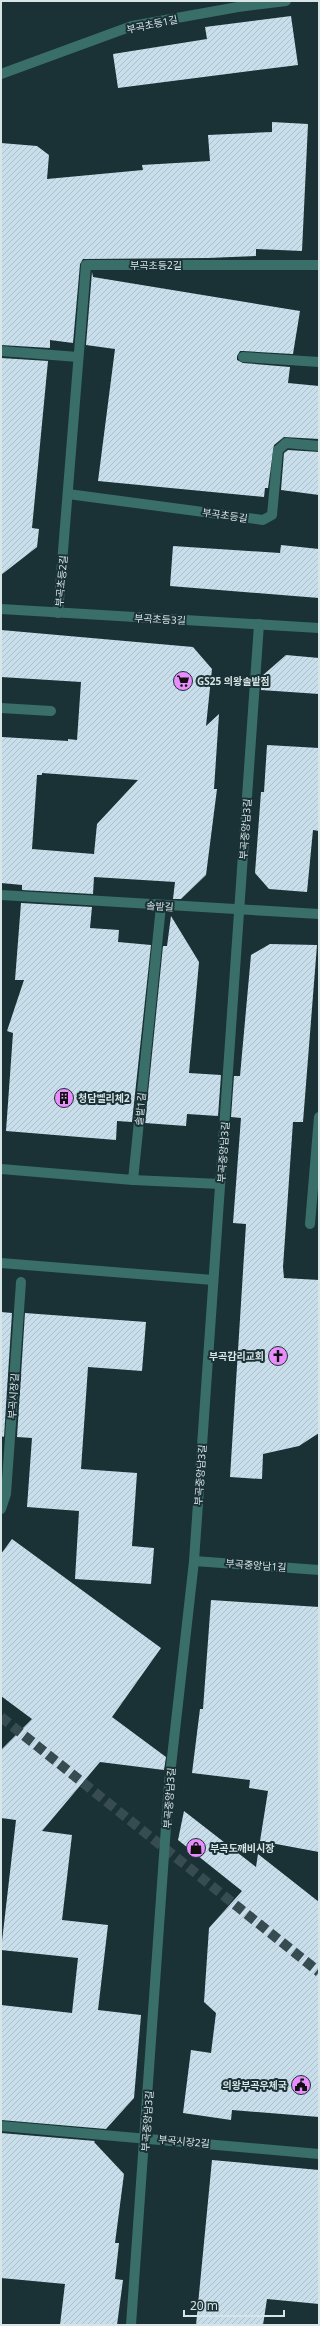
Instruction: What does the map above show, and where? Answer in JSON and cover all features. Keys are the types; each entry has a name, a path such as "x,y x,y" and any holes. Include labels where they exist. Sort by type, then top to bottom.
{"street":[{"name":"부곡초등1길","path":"1,74 132,26 238,7 286,1"},
{"name":"부곡초등2길","path":"58,613 86,265 319,265"},
{"path":"1,351 78,357"},
{"path":"243,357 319,362"},
{"name":"부곡초등길","path":"68,494 263,520 272,515 278,450 286,443 319,446"},
{"name":"부곡초등3길","path":"1,610 319,628"},
{"name":"부곡중앙남3길","path":"132,2325 170,1784 194,1560 259,624"},
{"path":"1,708 51,711"},
{"name":"솔밭길","path":"1,894 240,911 319,914 319,911"},
{"name":"솔밭1길","path":"133,1180 161,906"},
{"path":"310,1224 319,1117"},
{"path":"1,1169 133,1180 220,1184"},
{"path":"1,1263 213,1280"},
{"name":"부곡시장길","path":"1,1509 6,1494 21,1282"},
{"name":"부곡중앙남1길","path":"194,1560 319,1570"},
{"name":"부곡시장2길","path":"1,2126 319,2154"}],"building":[{"path":"291,16 298,65 118,88 113,54 207,39 205,27"},
{"path":"272,122 308,124 302,251 256,249 256,256 83,259 80,264 73,343 50,340 50,348 1,345 1,143 37,146 49,155 47,179 143,170 142,165 210,161 208,135 272,132"},
{"path":"92,272 93,277 300,311 293,354 240,351 237,356 237,360 243,363 290,367 288,383 319,386 319,439 284,437 274,445 268,488 265,488 264,497 98,481 115,349 86,345"},
{"path":"1,358 48,361 32,528 39,529 37,547 1,575"},
{"path":"288,450 319,452 319,495 281,490 284,453"},
{"path":"281,545 319,549 319,598 170,586 173,546 280,553"},
{"path":"1,630 193,647 212,669 206,726 219,714 214,789 217,789 206,875 181,899 173,899 175,882 94,877 93,894 22,890 22,885 1,883 2,737 68,741 68,739 77,740 81,682 1,677","holes":["42,773 138,780 97,824 94,854 32,849 37,775 42,775"]},
{"path":"286,655 319,658 319,694 261,690 262,676"},
{"path":"267,745 319,748 319,831 313,830 307,892 269,889 255,873 261,792 264,792"},
{"path":"21,903 92,907 90,928 119,930 118,942 151,945 132,1122 117,1121 116,1140 6,1131 13,1033 7,1031 24,980 15,980"},
{"path":"171,916 199,962 189,1073 221,1075 218,1116 187,1114 186,1126 145,1123 163,946 167,946"},
{"path":"270,944 317,945 303,1122 293,1122 283,1267 284,1278 319,1280 319,1433 299,1446 263,1454 262,1479 230,1477 246,1224 233,1223 241,1118 231,1117 234,1076 240,1076 251,955"},
{"path":"1,1312 12,1313 4,1437 1,1436"},
{"path":"25,1313 146,1322 142,1371 88,1367 81,1469 137,1473 132,1546 154,1548 151,1584 75,1579 79,1511 27,1507 32,1438 17,1437"},
{"path":"12,1539 161,1648 112,1717 166,1757 164,1770 100,1762 42,1831 72,1835 62,1920 108,1925 98,2010 141,2015 134,2098 106,2129 1,2120 1,2005 72,2013 78,1958 1,1950 16,1820 1,1818 1,1750 32,1719 1,1696 1,1554"},
{"path":"211,1600 319,1607 319,1852 260,1841 268,1791 249,1788 250,1780 192,1773 200,1709 203,1709"},
{"path":"184,1811 256,1867 258,1854 319,1902 319,2117 232,2110 231,2120 183,2113 191,2050 211,2053 216,2013 204,2002 209,1928 242,1891 178,1840"},
{"path":"1,2133 95,2141 94,2142 124,2174 115,2243 119,2243 115,2279 123,2280 117,2325 60,2325 65,2284 1,2278"},
{"path":"212,2160 319,2170 319,2304 267,2299 263,2325 196,2325"}],"tunnel":[{"path":"1,1717 319,1972"}],"place":[{"name":"GS25 의왕솔밭점","path":"183,681"},
{"name":"청담벨리체2","path":"64,1098"},
{"name":"부곡감리교회","path":"278,1356"},
{"name":"부곡도깨비시장","path":"196,1848"},
{"name":"의왕부곡우체국","path":"301,2085"}]}
